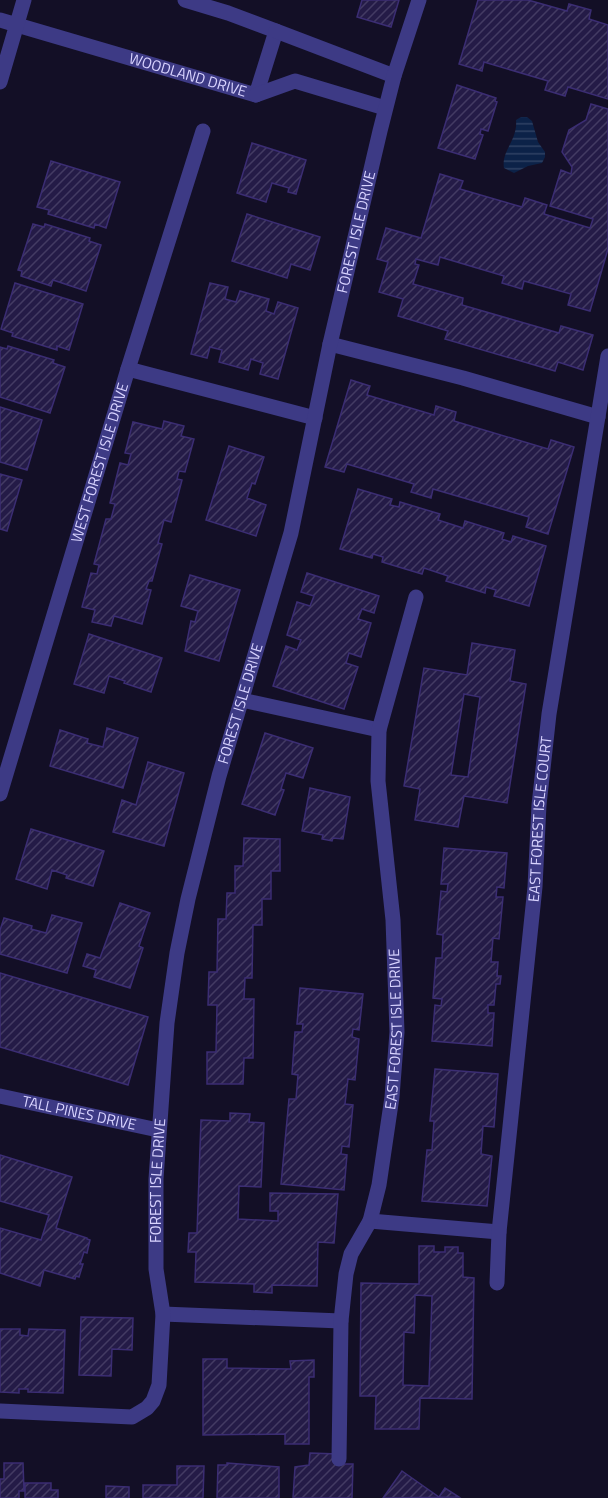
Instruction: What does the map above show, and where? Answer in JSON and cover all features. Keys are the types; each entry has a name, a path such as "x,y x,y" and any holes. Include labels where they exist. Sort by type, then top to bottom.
{"street":[{"path":"0,82 24,0"},
{"path":"185,0 230,6 276,31 393,76"},
{"name":"FOREST ISLE DRIVE","path":"0,1411 124,1418 141,1413 153,1401 159,1385 163,1314 156,1269 154,1227 158,1130 167,1023 179,942 216,786 291,533 330,344 385,108 393,76 419,0"},
{"name":"WOODLAND DRIVE","path":"0,20 256,95 276,31"},
{"path":"256,95 295,81 385,108"},
{"name":"WEST FOREST ISLE DRIVE","path":"0,794 128,369 203,131"},
{"path":"330,344 463,378 598,417"},
{"name":"EAST FOREST ISLE COURT","path":"497,1283 499,1232 535,887 539,806 549,714 608,356"},
{"path":"128,369 315,418"},
{"name":"EAST FOREST ISLE DRIVE","path":"339,1459 340,1321 346,1274 351,1254 370,1221 386,1148 397,1032 393,920 378,781 380,730 416,597"},
{"path":"242,700 380,730"},
{"name":"TALL PINES DRIVE","path":"0,1096 158,1130"},
{"path":"370,1221 499,1232"},
{"path":"163,1314 340,1321"}],"water":[{"path":"527,117 532,121 545,157 542,163 528,166 514,173 504,168 504,162 515,134 516,120"}],"building":[{"path":"362,0 399,0 391,27 357,17"},
{"path":"478,0 528,0 567,11 569,4 591,10 589,19 608,25 608,99 568,87 565,96 545,90 548,81 484,62 482,71 459,64"},
{"path":"457,85 496,98 497,102 488,131 481,129 480,134 483,135 475,159 438,148"},
{"path":"591,104 608,109 608,249 590,311 568,305 571,294 524,281 522,289 502,283 504,276 440,257 438,265 416,259 415,264 419,265 413,284 463,298 462,305 559,333 561,326 593,335 583,370 558,362 555,371 445,339 448,331 398,316 403,299 379,292 388,262 377,259 386,228 421,238 440,174 463,181 460,189 522,207 525,198 547,205 544,214 590,228 593,219 550,206 561,170 571,174 572,167 562,152 569,130 586,120"},
{"path":"252,143 306,160 296,194 288,192 289,188 272,183 266,202 237,193"},
{"path":"51,161 120,182 106,228 95,224 94,228 48,214 49,210 37,207"},
{"path":"247,214 320,237 310,270 291,264 287,278 232,261"},
{"path":"33,224 44,227 45,224 90,238 89,241 101,245 86,291 53,280 51,286 21,276 22,271 18,270"},
{"path":"15,283 83,304 69,350 57,346 57,350 12,336 13,333 1,329"},
{"path":"210,283 228,287 225,299 236,302 240,291 269,299 266,311 274,314 278,302 298,308 278,379 260,374 263,363 251,359 248,370 219,362 222,350 210,347 207,358 191,354"},
{"path":"8,346 54,360 53,363 65,367 50,413 0,397 0,347 7,349"},
{"path":"351,380 370,386 367,395 434,415 436,406 456,412 454,421 548,449 551,440 574,447 548,534 526,527 529,517 433,489 431,498 411,492 414,484 347,464 344,472 325,467"},
{"path":"0,407 42,420 27,470 0,462"},
{"path":"164,421 184,426 181,436 194,439 185,472 179,471 177,479 182,480 171,522 164,520 158,543 162,544 152,581 149,581 146,589 151,590 142,624 114,616 111,626 92,622 95,610 82,607 91,573 97,574 99,565 94,564 106,519 111,519 115,504 110,503 120,463 128,465 131,454 125,453 133,422 162,429"},
{"path":"229,446 264,457 255,484 252,483 247,498 266,505 256,536 206,520"},
{"path":"0,474 22,480 7,531 0,529"},
{"path":"358,489 392,499 390,505 399,507 400,502 440,514 438,520 463,528 465,521 504,533 502,539 511,542 513,536 546,546 529,606 494,596 496,590 486,587 485,593 446,581 448,576 424,568 422,574 382,562 383,557 373,554 372,558 340,549"},
{"path":"307,573 379,596 374,613 362,609 358,619 371,623 361,657 349,653 346,663 358,667 344,709 273,686 286,646 297,650 301,640 287,635 297,602 310,606 314,596 301,592"},
{"path":"190,575 240,590 219,661 185,651 191,621 195,622 198,611 181,606"},
{"path":"89,634 162,658 151,692 109,676 104,693 74,684"},
{"path":"472,643 515,650 510,681 526,684 507,803 464,796 458,827 415,820 420,789 404,786 424,668 467,675","holes":["464,694 480,697 468,777 451,775"]},
{"path":"107,728 138,738 123,788 50,766 60,730 88,739 87,743 103,747"},
{"path":"265,733 313,748 303,778 286,773 281,789 284,790 275,815 242,804"},
{"path":"148,762 184,773 164,846 113,832 122,800 136,805"},
{"path":"310,788 350,797 343,839 333,838 332,841 322,839 323,835 302,831"},
{"path":"31,829 104,851 93,886 66,878 67,875 52,870 47,889 16,879"},
{"path":"244,838 280,839 280,871 271,871 271,899 262,899 262,925 253,925 252,978 245,978 244,999 254,999 253,1058 244,1058 243,1084 207,1084 207,1052 216,1052 217,1005 208,1005 209,972 217,972 218,919 226,919 227,893 235,893 235,866 243,866"},
{"path":"444,848 507,853 504,888 497,887 496,897 503,897 499,939 493,938 491,962 498,962 497,976 501,976 500,984 496,984 494,1005 488,1005 488,1013 494,1013 492,1046 432,1041 435,1005 441,1006 442,999 433,998 436,958 442,958 443,935 437,934 441,891 447,892 448,884 441,884"},
{"path":"120,903 150,913 139,946 143,948 130,988 94,977 96,970 83,966 87,954 100,958"},
{"path":"52,915 82,923 67,973 0,954 0,930 4,918 32,926 31,929 46,933"},
{"path":"0,973 148,1017 128,1085 0,1047"},
{"path":"300,988 363,994 359,1030 353,1029 352,1037 359,1039 355,1080 348,1079 345,1104 353,1105 349,1147 342,1146 341,1154 347,1155 344,1190 281,1184 289,1099 296,1099 298,1075 292,1074 295,1032 302,1032 303,1024 297,1024"},
{"path":"435,1069 498,1074 494,1127 483,1126 481,1154 492,1156 487,1206 422,1201 427,1150 432,1150 434,1121 430,1121"},
{"path":"230,1113 250,1114 249,1122 264,1123 261,1187 239,1186 238,1219 278,1221 278,1211 270,1211 270,1193 338,1194 334,1243 318,1242 317,1286 272,1285 272,1293 254,1292 254,1284 195,1282 196,1252 188,1252 189,1233 197,1233 201,1120 230,1121"},
{"path":"0,1155 72,1177 56,1228 90,1240 87,1253 84,1252 80,1264 83,1264 79,1277 76,1276 75,1279 44,1270 40,1286 0,1273 0,1228 41,1240 49,1215 0,1201"},
{"path":"419,1246 434,1246 434,1252 445,1252 445,1247 458,1247 458,1253 463,1253 463,1277 474,1278 472,1399 420,1398 419,1429 375,1429 376,1396 360,1396 361,1283 419,1284","holes":["415,1295 432,1296 429,1386 403,1385 404,1332 414,1333"]},
{"path":"81,1317 133,1318 132,1350 112,1349 111,1376 79,1375"},
{"path":"0,1329 20,1329 20,1335 28,1336 29,1329 65,1330 63,1393 28,1392 28,1389 19,1389 19,1393 0,1392"},
{"path":"203,1359 227,1359 227,1368 291,1369 290,1361 314,1360 314,1377 309,1377 309,1444 285,1444 285,1434 203,1435"},
{"path":"310,1453 338,1454 338,1464 353,1464 352,1498 293,1498 295,1467 309,1465"},
{"path":"4,1463 23,1463 24,1491 19,1491 19,1498 0,1498 0,1479 4,1479"},
{"path":"227,1463 279,1467 279,1498 217,1498 218,1465 227,1465"},
{"path":"177,1466 204,1466 203,1498 143,1498 143,1485 177,1485"},
{"path":"402,1471 439,1497 445,1488 459,1497 383,1498"},
{"path":"25,1483 51,1483 51,1490 58,1490 58,1498 25,1498"},
{"path":"106,1486 129,1487 129,1498 106,1498"}]}
